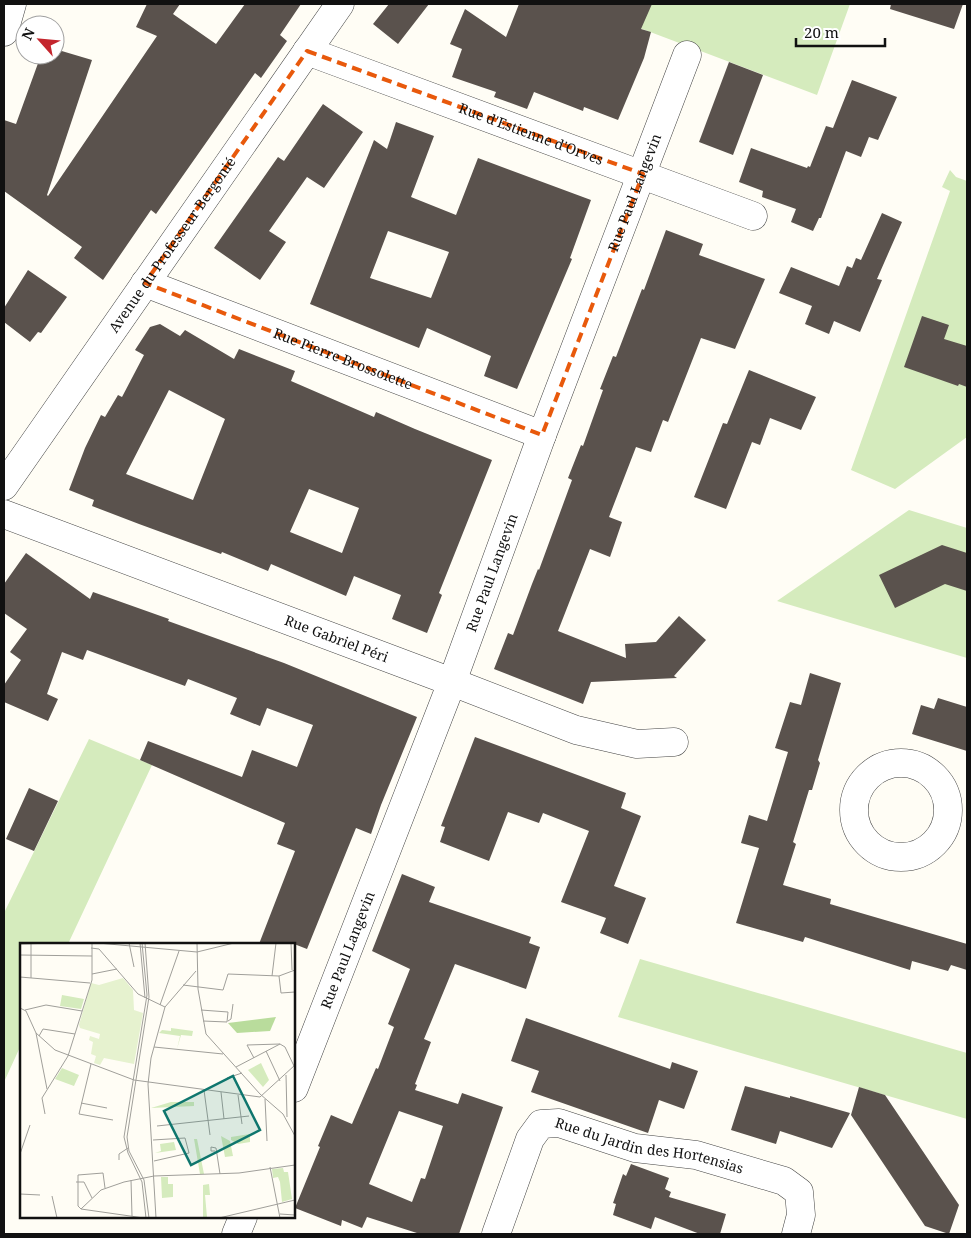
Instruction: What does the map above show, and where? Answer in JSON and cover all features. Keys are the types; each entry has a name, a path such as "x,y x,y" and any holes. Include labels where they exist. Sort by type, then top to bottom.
{"street":[{"path":"4,32 12,4"},
{"name":"Avenue du Professeur Bergonié","path":"4,486 340,4"},
{"name":"Rue d'Estienne d'Orves","path":"307,51 753,216"},
{"name":"Rue Paul Langevin","path":"295,1085 452,682 542,435 687,55"},
{"name":"Rue Pierre Brossolette","path":"145,284 542,435"},
{"name":"Rue Gabriel Péri","path":"4,514 576,730 636,744 674,742"},
{"name":"Rue du Jardin des Hortensias","path":"496,1234 530,1139 541,1124 559,1123 635,1148 696,1156 784,1181 799,1192 802,1215 796,1234"},
{"path":"236,1234 243,1218"}],"highlighted area":[{"path":"307,51 643,174 542,435 145,283"}],"green space":[{"path":"604,4 850,4 817,95 600,13"},
{"path":"950,170 956,177 967,181 967,437 895,489 851,470 950,191 942,187"},
{"path":"909,510 967,528 967,658 777,601"},
{"path":"89,739 152,765 68,943 20,943 20,1047 4,1082 4,913"},
{"path":"640,959 967,1053 967,1119 618,1017"}],"building":[{"path":"147,4 180,4 173,14 216,44 245,4 301,4 280,35 287,41 261,78 255,73 156,214 151,210 103,280 74,258 82,247 4,191 4,120 16,124 37,65 65,65 65,52 92,60 48,196 157,36 136,27"},
{"path":"389,4 429,4 398,44 373,24"},
{"path":"519,4 652,4 641,29 651,32 644,58 618,120 584,107 583,111 534,92 527,109 494,97 496,92 452,77 462,49 450,44 465,9 506,37"},
{"path":"891,4 963,4 954,29 890,9"},
{"path":"729,62 763,75 733,155 699,142"},
{"path":"852,80 897,97 878,140 869,137 861,157 846,151 821,218 819,218 813,231 791,222 796,209 762,197 763,191 739,182 751,148 807,168 808,166 810,167 826,126 833,128"},
{"path":"323,104 363,132 324,188 307,177 269,231 286,242 260,280 214,248 278,157 284,161"},
{"path":"396,122 434,136 411,197 456,215 478,158 591,200 570,258 572,259 517,389 484,376 491,356 427,328 419,348 310,304 374,140 387,149","holes":["388,231 449,252 431,298 370,278"]},
{"path":"882,213 902,222 877,279 882,280 860,332 834,321 829,334 805,324 812,306 779,293 791,267 839,286 847,266 852,268 856,258 861,260"},
{"path":"666,230 703,244 699,255 765,279 735,349 701,338 668,422 663,420 651,452 636,447 609,517 622,522 610,557 590,549 558,631 626,658 625,644 656,642 679,616 706,640 674,676 677,678 591,682 583,704 494,669 508,633 513,635 539,570 572,480 568,478 581,445 583,446 603,390 600,389 613,356 616,357 642,289 644,290"},
{"path":"28,270 67,297 41,333 38,332 30,342 4,322 4,308"},
{"path":"922,316 949,325 944,339 967,346 967,387 959,384 958,386 904,367"},
{"path":"160,324 180,336 185,330 234,359 239,349 295,371 291,381 374,417 376,412 492,460 439,593 442,595 427,633 392,619 401,595 354,576 346,596 271,564 268,571 222,552 221,554 139,524 92,506 94,500 69,490 85,448 101,415 105,417 118,395 122,397 144,355 135,350 150,327","holes":["169,390 225,419 193,500 126,474","309,489 359,508 342,553 290,532"]},
{"path":"749,370 816,397 801,430 770,418 760,445 752,442 726,509 694,497 723,423 727,424"},
{"path":"942,545 967,553 967,591 945,584 895,608 879,575"},
{"path":"26,553 90,599 93,592 169,619 168,621 284,663 417,717 371,834 356,828 307,949 289,942 259,943 295,851 277,844 285,823 140,760 148,741 242,777 252,750 297,767 313,725 267,708 260,726 230,714 237,698 188,679 185,686 87,650 83,660 62,652 47,694 58,699 48,721 4,702 4,685 21,660 10,652 27,629 4,613 4,584"},
{"path":"810,673 841,683 818,760 820,763 812,790 809,790 793,842 796,844 783,885 831,899 830,904 967,944 967,970 951,965 948,971 912,961 910,970 805,937 803,942 736,923 759,848 741,843 749,815 767,821 788,752 775,748 790,702 801,705"},
{"path":"938,698 967,707 967,751 912,734 921,705 934,709"},
{"path":"475,737 626,793 621,808 641,816 614,886 646,898 628,944 600,933 606,918 561,902 589,831 543,813 539,823 508,812 489,861 440,842 445,827 441,826"},
{"path":"29,788 58,801 34,851 6,839"},
{"path":"402,874 435,887 429,902 531,937 529,943 540,947 526,989 455,964 424,1039 431,1042 415,1084 417,1085 415,1090 458,1104 462,1093 503,1107 459,1234 420,1234 367,1217 362,1228 342,1220 341,1226 295,1208 331,1115 352,1124 376,1068 378,1069 394,1027 388,1024 410,969 372,951","holes":["399,1111 443,1126 425,1179 421,1178 412,1202 369,1184"]},
{"path":"526,1018 670,1069 672,1062 698,1071 684,1109 659,1100 648,1133 531,1092 539,1071 511,1061"},
{"path":"745,1086 790,1098 790,1096 850,1113 832,1148 780,1131 776,1144 731,1130"},
{"path":"859,1087 885,1095 959,1205 949,1234 925,1226 851,1115"},
{"path":"631,1164 669,1178 665,1189 671,1192 669,1197 726,1214 720,1234 700,1234 655,1217 651,1229 613,1215 616,1204 613,1203 623,1174 626,1176"}]}
